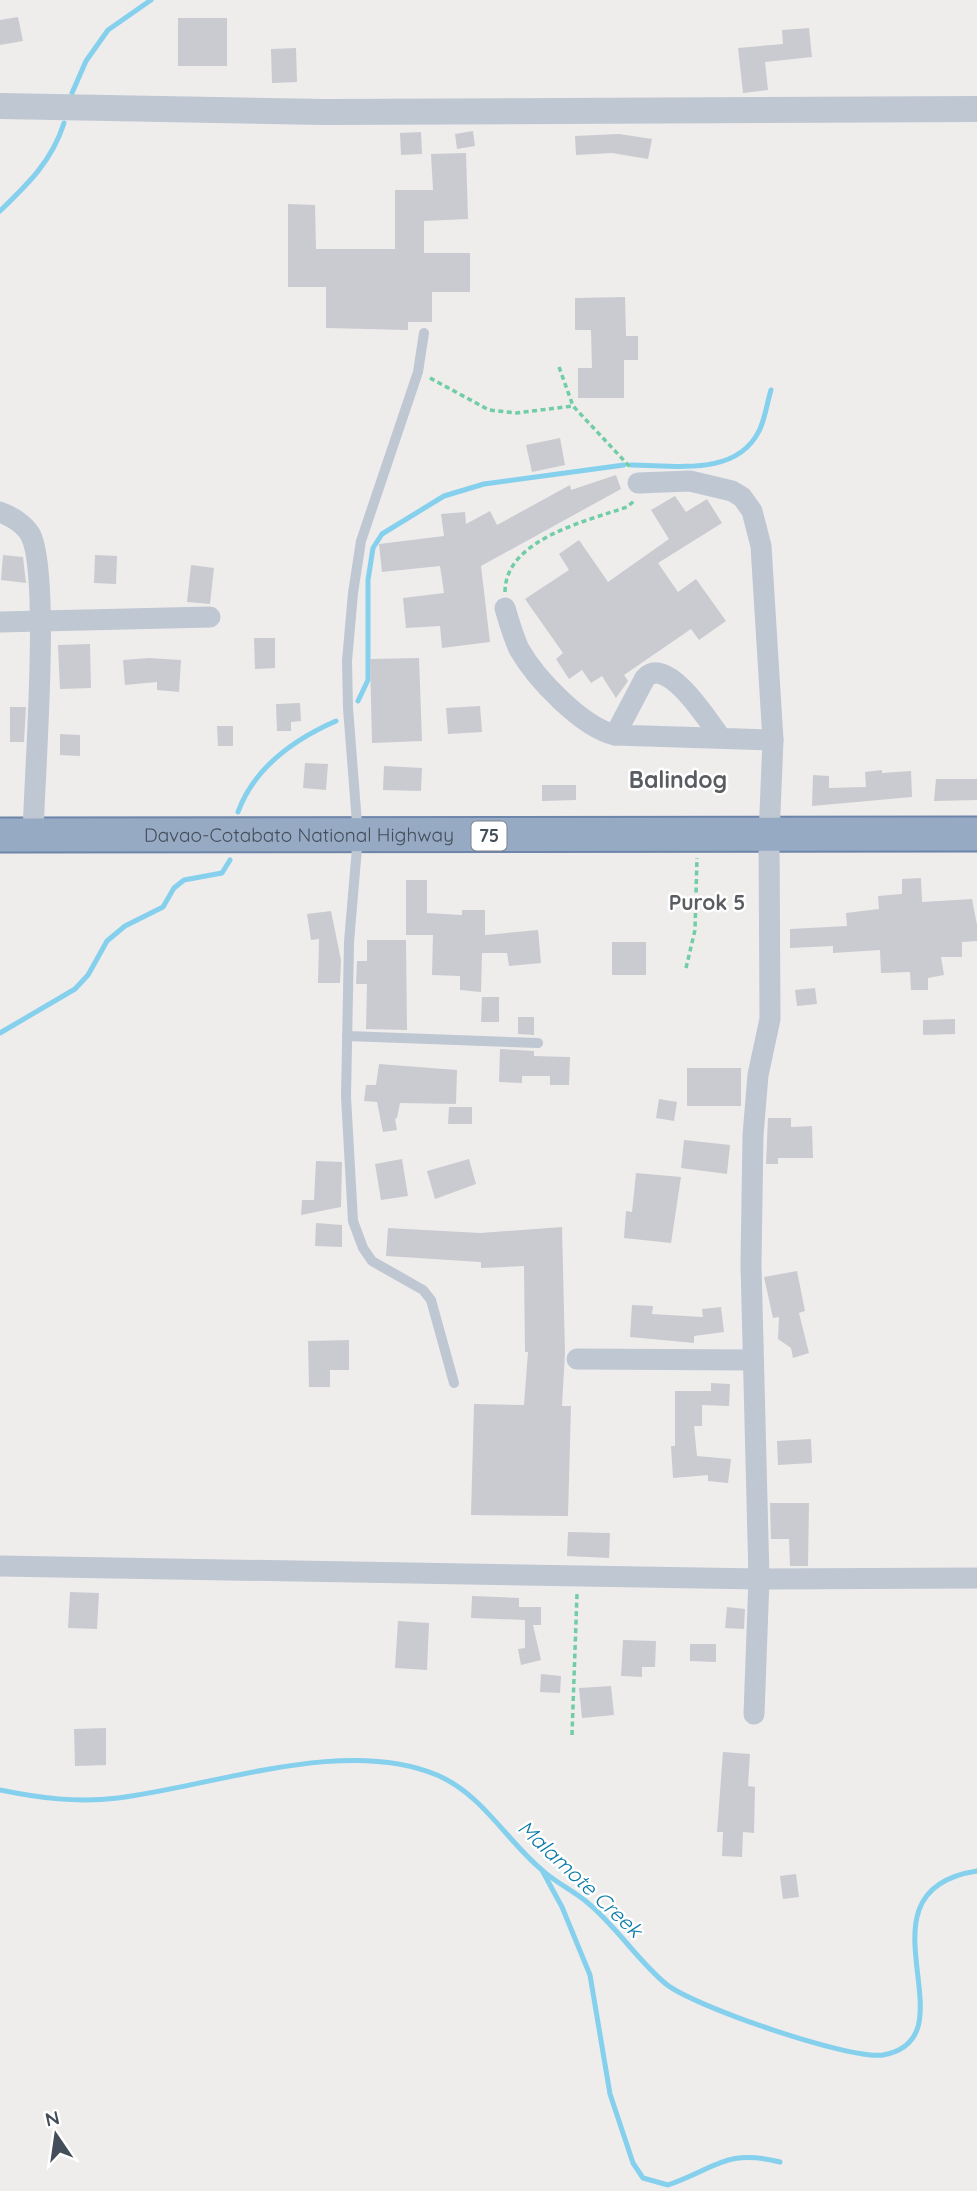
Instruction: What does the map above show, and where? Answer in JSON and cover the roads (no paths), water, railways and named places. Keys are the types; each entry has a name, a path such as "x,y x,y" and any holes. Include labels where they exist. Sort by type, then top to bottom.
{"highway":[{"name":"Davao-Cotabato National Highway","path":"0,835 977,834"}],"street":[{"path":"0,106 324,112 977,109"},
{"path":"638,483 681,481 710,484 742,497 752,511 761,546 773,740 769,836 770,1018 758,1075 754,1123 753,1360 759,1579 754,1714"},
{"path":"0,512 18,522 29,533 35,548 39,622 33,835"},
{"path":"506,608 515,640 528,663 581,718 596,729 615,735 773,740"},
{"path":"0,622 210,617"},
{"path":"615,735 645,678 658,672 678,685 721,738"},
{"path":"577,1359 753,1360"},
{"path":"0,1566 759,1579 977,1578"}],"lane":[{"path":"424,333 418,372 361,541 353,593 347,661 358,836 349,942 346,1097 357,1234 372,1261 423,1290 431,1300 454,1383"},
{"path":"347,1036 538,1042"}],"waterway":[{"path":"72,93 86,61 108,30 151,0"},
{"path":"0,211 46,160 64,123"},
{"path":"631,465 703,465 735,456 749,446 759,431 771,390"},
{"path":"358,701 368,680 368,580 373,548 382,534 444,496 484,484 624,465"},
{"path":"238,812 245,796 265,769 291,746 336,721"},
{"path":"0,1033 75,989 88,975 107,941 125,926 163,907 174,888 184,880 222,873 230,860"},
{"name":"Malamote Creek","path":"0,1790 58,1799 88,1800 155,1792 279,1767 321,1762 362,1760 401,1764 453,1783 481,1805 529,1858 598,1912 666,1984 707,2005 772,2030 865,2054 883,2055 909,2043 919,2022 920,1995 915,1934 921,1906 939,1884 977,1871"},
{"path":"543,1872 562,1907 590,1975 610,2094 633,2163 643,2178 668,2185 733,2159 762,2158 780,2162"}],"district":[{"name":"Balindog","path":"678,780"},
{"name":"Purok 5","path":"707,903"}]}
